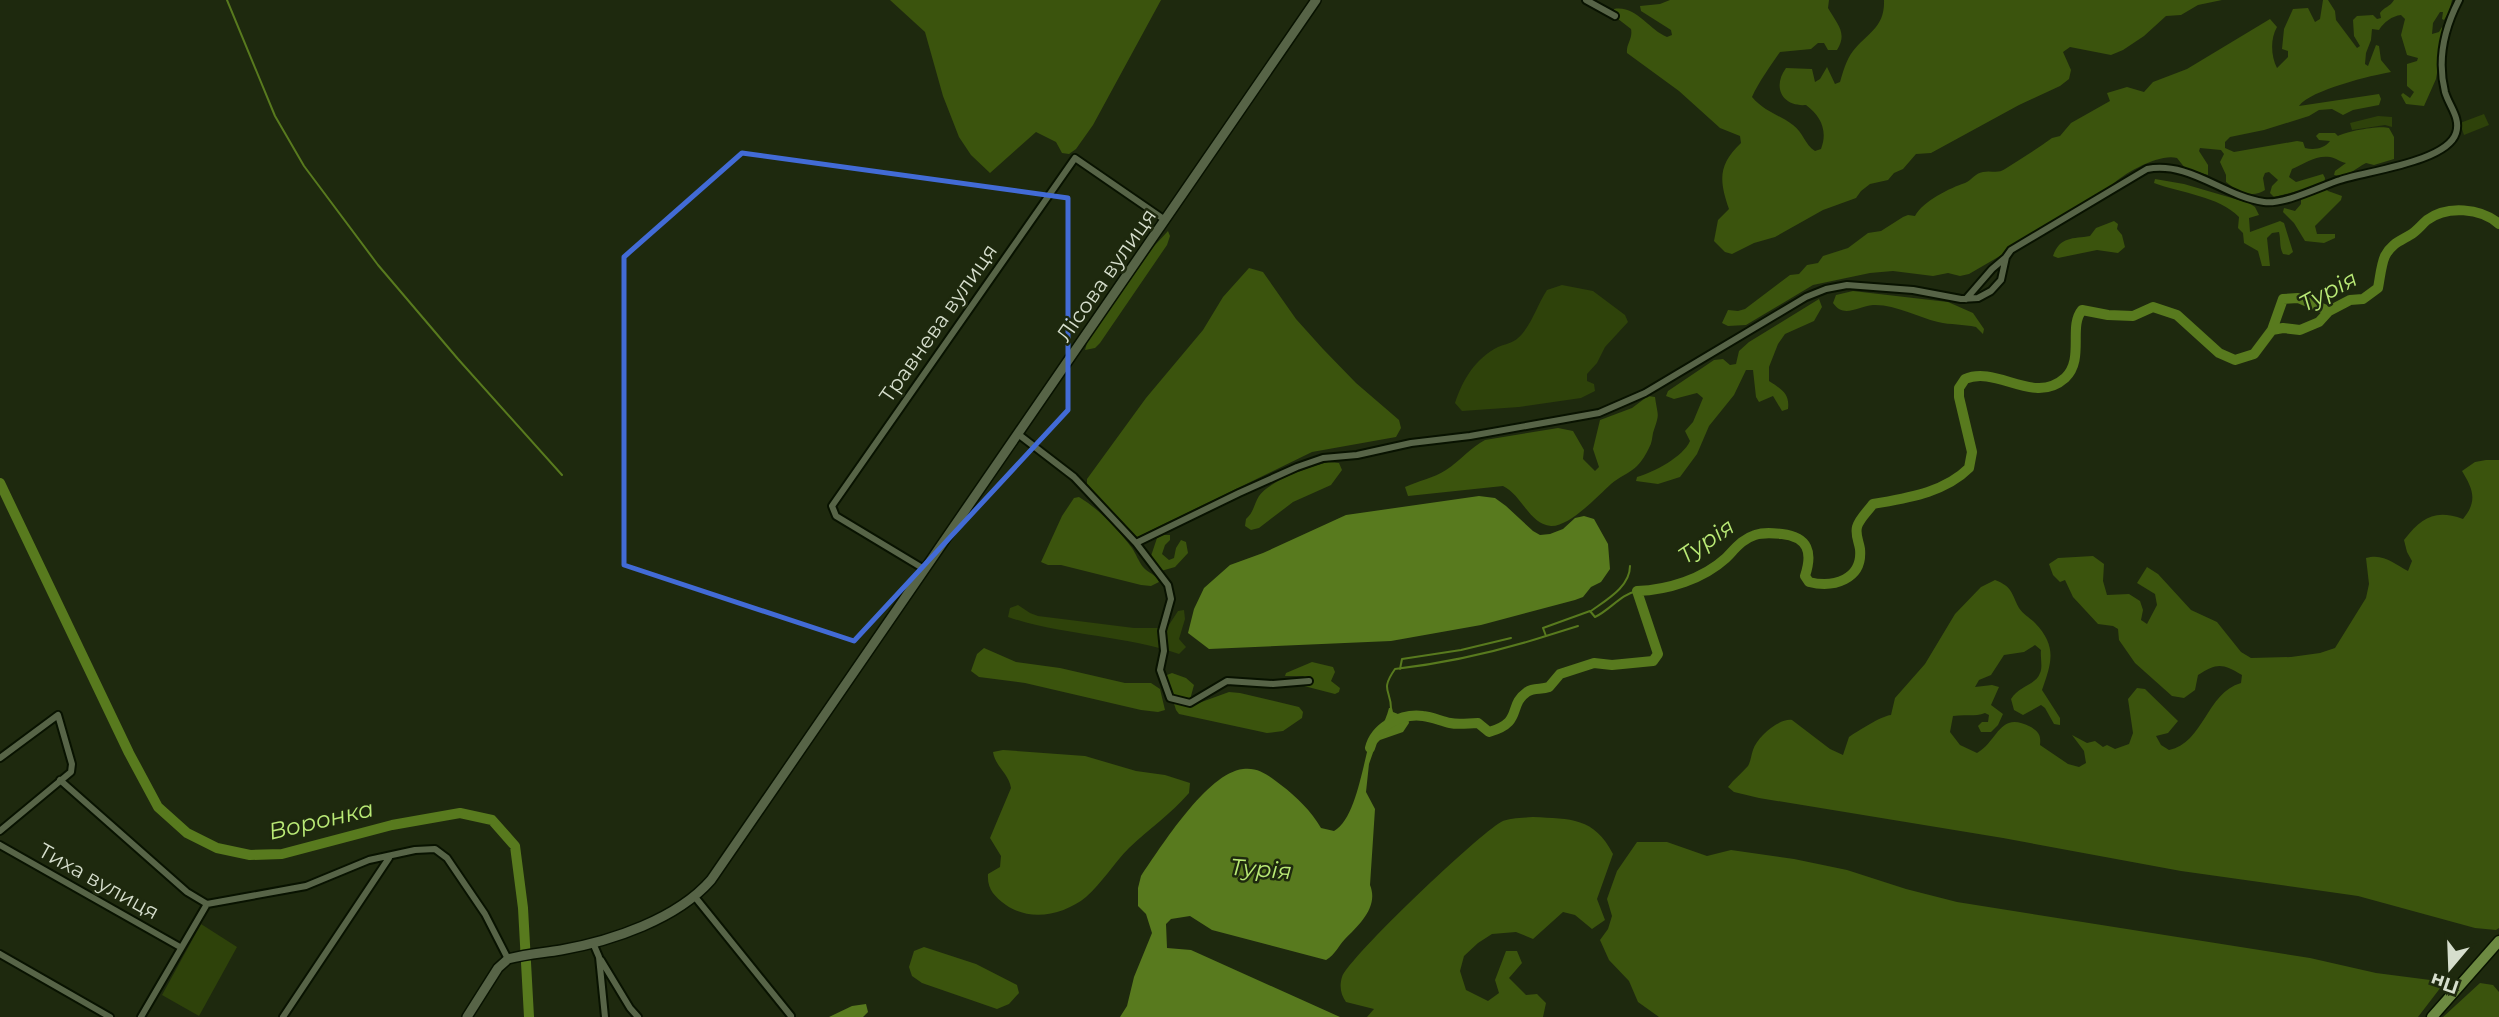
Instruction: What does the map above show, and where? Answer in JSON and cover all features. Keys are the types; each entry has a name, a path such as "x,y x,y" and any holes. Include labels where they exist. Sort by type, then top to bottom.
{"main road":[{"path":"2432,1017 2499,941"}],"street":[{"name":"Лісова вулиця","path":"508,959 593,943 670,913 695,897 728,857 923,569 1316,0"},
{"path":"1586,0 1615,16"},
{"path":"1966,299 2011,250 2147,169 2161,166 2180,170 2266,202 2414,162 2446,145 2456,135 2458,121 2446,95 2440,68 2447,23 2459,0"},
{"name":"Травнева вулиця","path":"923,569 836,516 832,506 1075,158 1165,220"},
{"path":"1136,543 1251,488 1323,458 1357,455 1411,443 1462,437 1599,413 1639,397 1806,297 1826,289 1847,285 1875,286 1966,299 1978,298 2001,280 2006,257"},
{"path":"1018,434 1074,477 1136,543 1168,585 1169,606 1162,631 1164,652 1160,670 1170,698 1190,703 1227,681 1273,684 1309,681"},
{"path":"0,758 58,715 72,764 71,772 0,831"},
{"path":"60,780 187,892 207,904 306,886 351,866 429,849 442,853 485,914 508,959 498,968 467,1017"},
{"name":"Тиха вулиця","path":"0,845 180,947"},
{"path":"283,1017 390,858"},
{"path":"695,897 791,1016"},
{"path":"141,1017 207,904"},
{"path":"593,943 598,957 638,1017"},
{"path":"0,954 110,1017"},
{"path":"598,957 605,1017"}],"highlighted area":[{"path":"742,153 1068,198 1068,410 854,641 624,565 624,257"}],"shaded area":[{"path":"890,0 1161,0 1093,125 1076,149 1069,154 1062,153 1056,142 1036,132 990,173 971,155 959,137 943,96 925,32"},
{"path":"1670,0 1829,0 1828,8 1838,24 1842,39 1837,50 1828,50 1824,43 1818,43 1811,49 1780,52 1752,97 1796,128 1815,151 1821,149 1823,142 1822,124 1806,105 1791,103 1785,99 1780,89 1782,75 1786,68 1812,69 1815,82 1827,67 1835,84 1840,82 1851,55 1882,17 1884,0 2222,0 2198,5 2181,15 2166,16 2144,36 2111,55 2070,47 2063,52 2071,70 2069,79 2060,86 1931,153 1916,154 1903,169 1888,180 1870,184 1856,198 1823,210 1775,237 1754,243 1732,254 1725,252 1714,241 1718,220 1729,209 1723,190 1724,166 1741,143 1740,136 1720,128 1679,91 1627,53 1631,29 1613,15 1614,9 1629,11 1667,37 1672,35 1671,30 1641,11 1640,6"},
{"path":"2323,0 2328,0 2335,11 2336,20 2357,48 2360,46 2354,36 2353,20 2357,16 2373,15 2377,19 2381,18 2380,13 2394,0 2452,0 2444,20 2443,12 2440,12 2433,23 2432,34 2439,32 2442,27 2444,32 2436,79 2424,106 2406,104 2401,95 2403,93 2410,98 2414,92 2407,86 2407,64 2417,61 2418,58 2407,55 2401,35 2405,19 2401,15 2388,20 2379,30 2372,29 2366,53 2365,64 2368,66 2376,45 2379,46 2381,60 2391,72 2328,89 2315,94 2299,106 2379,94 2379,105 2353,110 2343,115 2332,109 2319,110 2309,116 2264,130 2230,137 2225,142 2225,148 2234,152 2297,141 2303,142 2305,148 2315,149 2330,141 2319,140 2316,136 2319,133 2335,133 2338,136 2362,129 2389,128 2394,137 2394,159 2374,165 2366,163 2343,175 2334,175 2335,171 2346,163 2330,157 2315,159 2292,169 2289,177 2296,182 2323,174 2324,187 2342,196 2315,226 2317,234 2335,234 2335,238 2324,243 2305,241 2294,223 2283,212 2284,208 2295,211 2301,204 2298,191 2274,197 2270,193 2278,180 2269,172 2265,173 2263,178 2265,190 2255,194 2240,191 2226,182 2220,162 2224,154 2221,150 2200,148 2199,151 2208,165 2208,175 2185,168 2177,158 2152,161 2118,180 2102,198 2076,208 2065,220 2046,224 1969,274 1960,276 1948,273 1933,276 1893,271 1870,273 1813,285 1746,325 1728,326 1722,323 1728,310 1745,309 1790,275 1799,274 1807,265 1818,263 1823,256 1848,248 1868,233 1881,231 1903,217 1915,216 1930,200 1978,174 2005,169 2052,138 2060,136 2071,123 2110,101 2107,93 2127,87 2144,92 2153,82 2187,69 2270,19 2277,27 2272,48 2277,68 2288,57 2288,51 2282,49 2284,29 2293,9 2308,8 2315,22 2320,19"},
{"path":"2484,114 2489,125 2464,135 2460,123"},
{"path":"2378,116 2392,117 2392,127 2385,125 2352,130 2350,123"},
{"path":"2155,179 2184,184 2249,203 2259,215 2249,218 2250,232 2280,221 2284,223 2293,252 2289,255 2283,254 2279,232 2272,233 2267,238 2270,266 2262,266 2258,251 2244,243 2243,233 2238,228 2239,217 2231,210 2210,200 2154,183"},
{"path":"2114,221 2118,224 2117,229 2122,235 2125,247 2118,253 2097,250 2058,258 2053,256 2063,242 2090,236 2096,228"},
{"path":"1168,231 1170,236 1167,245 1100,343 1095,348 1085,350 1088,339 1155,245"},
{"path":"1249,268 1263,272 1296,319 1356,383 1399,420 1401,428 1396,437 1312,452 1137,537 1087,487 1087,479 1146,398 1203,330 1223,297"},
{"path":"1562,285 1593,291 1625,315 1628,322 1605,347 1597,363 1587,374 1587,381 1594,384 1595,391 1581,398 1519,407 1462,411 1455,403 1471,370 1490,352 1518,338 1547,290"},
{"path":"1853,291 1948,302 1973,313 1984,329 1983,334 1976,327 1938,322 1881,305 1847,311 1837,308 1833,303 1836,295"},
{"path":"1819,299 1822,307 1814,321 1785,334 1769,367 1769,381 1786,395 1788,409 1782,411 1773,396 1759,402 1753,370 1746,370 1734,395 1709,426 1697,454 1680,477 1658,484 1636,481 1637,477 1675,458 1690,441 1685,431 1693,422 1703,398 1697,393 1674,399 1666,396 1668,391 1714,360 1723,359 1730,365 1736,364 1739,351 1749,342"},
{"path":"1648,396 1655,397 1658,418 1651,444 1642,460 1566,522 1551,526 1543,524 1503,486 1408,496 1405,487 1441,473 1485,440 1558,428 1573,431 1584,450 1583,459 1595,471 1599,467 1593,449 1600,420 1632,408"},
{"path":"2499,460 2499,928 2496,930 2475,928 2358,896 2181,871 2003,838 1759,798 1734,792 1728,787 1748,766 1759,740 1769,729 1787,720 1792,720 1830,749 1843,755 1849,737 1891,715 1895,698 1925,664 1955,614 1981,587 1995,580 2008,588 2019,608 2047,639 2050,663 2042,690 2060,718 2060,725 2054,724 2041,705 2023,715 2014,710 2011,699 2035,680 2041,671 2041,650 2035,645 2024,652 2004,655 1991,675 1979,680 1975,687 1999,687 1991,705 2003,714 1991,732 1981,732 1978,726 1982,722 1988,722 1989,715 1985,713 1953,716 1950,732 1960,745 1977,753 2006,724 2020,723 2038,732 2040,745 2068,764 2079,767 2086,763 2084,751 2072,735 2087,743 2095,741 2103,747 2107,745 2115,749 2129,744 2133,733 2128,699 2137,688 2145,689 2178,721 2168,733 2156,736 2161,745 2169,750 2181,746 2220,697 2229,688 2241,683 2242,675 2220,666 2210,668 2198,675 2195,690 2184,698 2172,696 2135,663 2119,640 2118,629 2098,624 2073,597 2065,580 2060,582 2053,575 2049,564 2058,558 2093,556 2104,564 2103,581 2107,595 2129,594 2140,601 2143,610 2141,620 2147,624 2157,605 2155,594 2137,583 2147,567 2158,574 2191,610 2217,622 2241,652 2251,658 2320,653 2335,648 2366,598 2369,584 2366,558 2384,558 2408,571 2412,561 2404,540 2430,517 2444,515 2463,519 2471,506 2472,495 2462,471 2475,462"},
{"path":"1328,462 1339,463 1342,470 1331,485 1293,502 1259,528 1251,530 1245,526 1246,519 1264,490 1291,475"},
{"path":"1079,497 1094,507 1114,527 1132,548 1143,567 1159,582 1151,586 1141,585 1041,562 1062,516 1074,498"},
{"path":"1170,535 1162,554 1169,560 1174,558 1181,540 1186,542 1188,553 1175,567 1161,571 1149,562 1157,538"},
{"path":"1018,605 1038,616 1134,628 1167,628 1178,611 1184,610 1185,619 1179,639 1186,647 1179,654 1008,617 1010,608"},
{"path":"984,648 1016,662 1060,668 1125,683 1151,683 1160,689 1165,710 1141,710 1025,683 979,677 971,671 977,654"},
{"path":"1312,662 1333,667 1335,672 1331,681 1340,688 1339,692 1335,694 1304,686 1303,684 1309,684 1311,680 1303,676 1285,676 1286,673"},
{"path":"1172,673 1186,678 1194,685 1191,696 1196,704 1229,692 1240,693 1299,707 1303,712 1302,718 1283,731 1267,733 1179,714 1167,681 1167,675"},
{"path":"1003,750 1085,756 1190,783 1189,793 1129,848 1086,897 1057,912 1036,915 1026,913 1015,910 998,898 992,892 988,879 988,874 1000,867 1001,856 990,838 1011,788 993,752"},
{"path":"1533,817 1580,822 1598,833 1606,842 1613,854 1597,899 1605,920 1592,929 1575,915 1563,912 1533,939 1516,932 1492,934 1464,956 1460,971 1466,990 1488,1001 1499,993 1495,980 1506,951 1517,951 1522,963 1509,978 1526,995 1537,994 1546,1003 1543,1017 1367,1017 1374,1009 1346,1002 1341,991 1342,977 1390,922 1488,831 1504,821"},
{"path":"1637,842 1667,842 1707,856 1731,850 1794,859 1847,870 1957,902 2310,958 2376,973 2438,981 2441,987 2418,1017 1659,1017 1638,1002 1629,981 1609,960 1600,940 1608,929 1612,916 1607,899 1617,871"},
{"path":"201,924 237,947 199,1016 162,995"},
{"path":"924,947 976,964 1017,985 1019,993 1009,1004 997,1009 922,983 912,976 909,967 914,951"},
{"path":"2480,983 2493,985 2499,992 2499,1017 2443,1017"}],"water":[{"path":"1479,496 1495,498 1540,535 1563,529 1575,518 1584,516 1594,519 1608,544 1610,569 1601,582 1575,600 1481,625 1391,641 1209,649 1188,633 1194,609 1204,588 1230,565 1346,515"},
{"path":"1389,708 1408,718 1409,723 1403,732 1376,744 1369,764 1366,792 1375,809 1370,885 1372,901 1361,922 1332,955 1326,960 1212,930 1190,916 1171,919 1166,924 1167,948 1191,950 1340,1017 1120,1017 1127,1006 1134,977 1152,933 1146,914 1138,906 1141,876 1186,813 1215,783 1229,774 1249,769 1272,778 1293,794 1321,828 1334,831 1348,815 1358,790 1371,739 1379,731"},
{"path":"866,1004 868,1012 863,1017 829,1017 852,1006"}],"waterway":[{"path":"227,0 275,116 304,166 378,265 562,475"},
{"name":"Турія","path":"1370,748 1383,728 1406,717 1423,716 1453,724 1478,723 1489,732 1507,724 1521,697 1527,692 1549,687 1560,674 1594,663 1612,665 1653,661 1658,654 1637,591 1673,586 1707,572 1742,542 1755,535 1782,534 1803,542 1808,553 1805,576 1809,582 1828,584 1852,575 1860,560 1857,527 1873,504 1936,489 1969,468 1972,452 1959,397 1959,388 1965,379 1990,377 2028,387 2053,386 2071,370 2076,325 2082,310 2133,316 2153,307 2177,315 2219,353 2235,360 2254,354 2272,330 2300,330 2319,322 2329,311 2350,300 2363,299 2378,288 2385,256 2390,248 2435,215 2464,210 2483,215 2499,224"},
{"path":"2272,330 2283,299 2298,298 2329,311"},
{"name":"Воронка","path":"0,483 129,753 158,807 187,833 217,848 250,855 282,854 392,825 460,813 492,820 515,846 523,908 529,1017"},
{"path":"1591,611 1622,587 1630,566"},
{"path":"1391,711 1387,687 1395,669 1471,656 1546,636 1543,628 1590,611 1595,617 1626,595 1637,591"},
{"path":"1546,636 1578,626"},
{"path":"1400,669 1402,659 1461,650 1511,638"}]}
